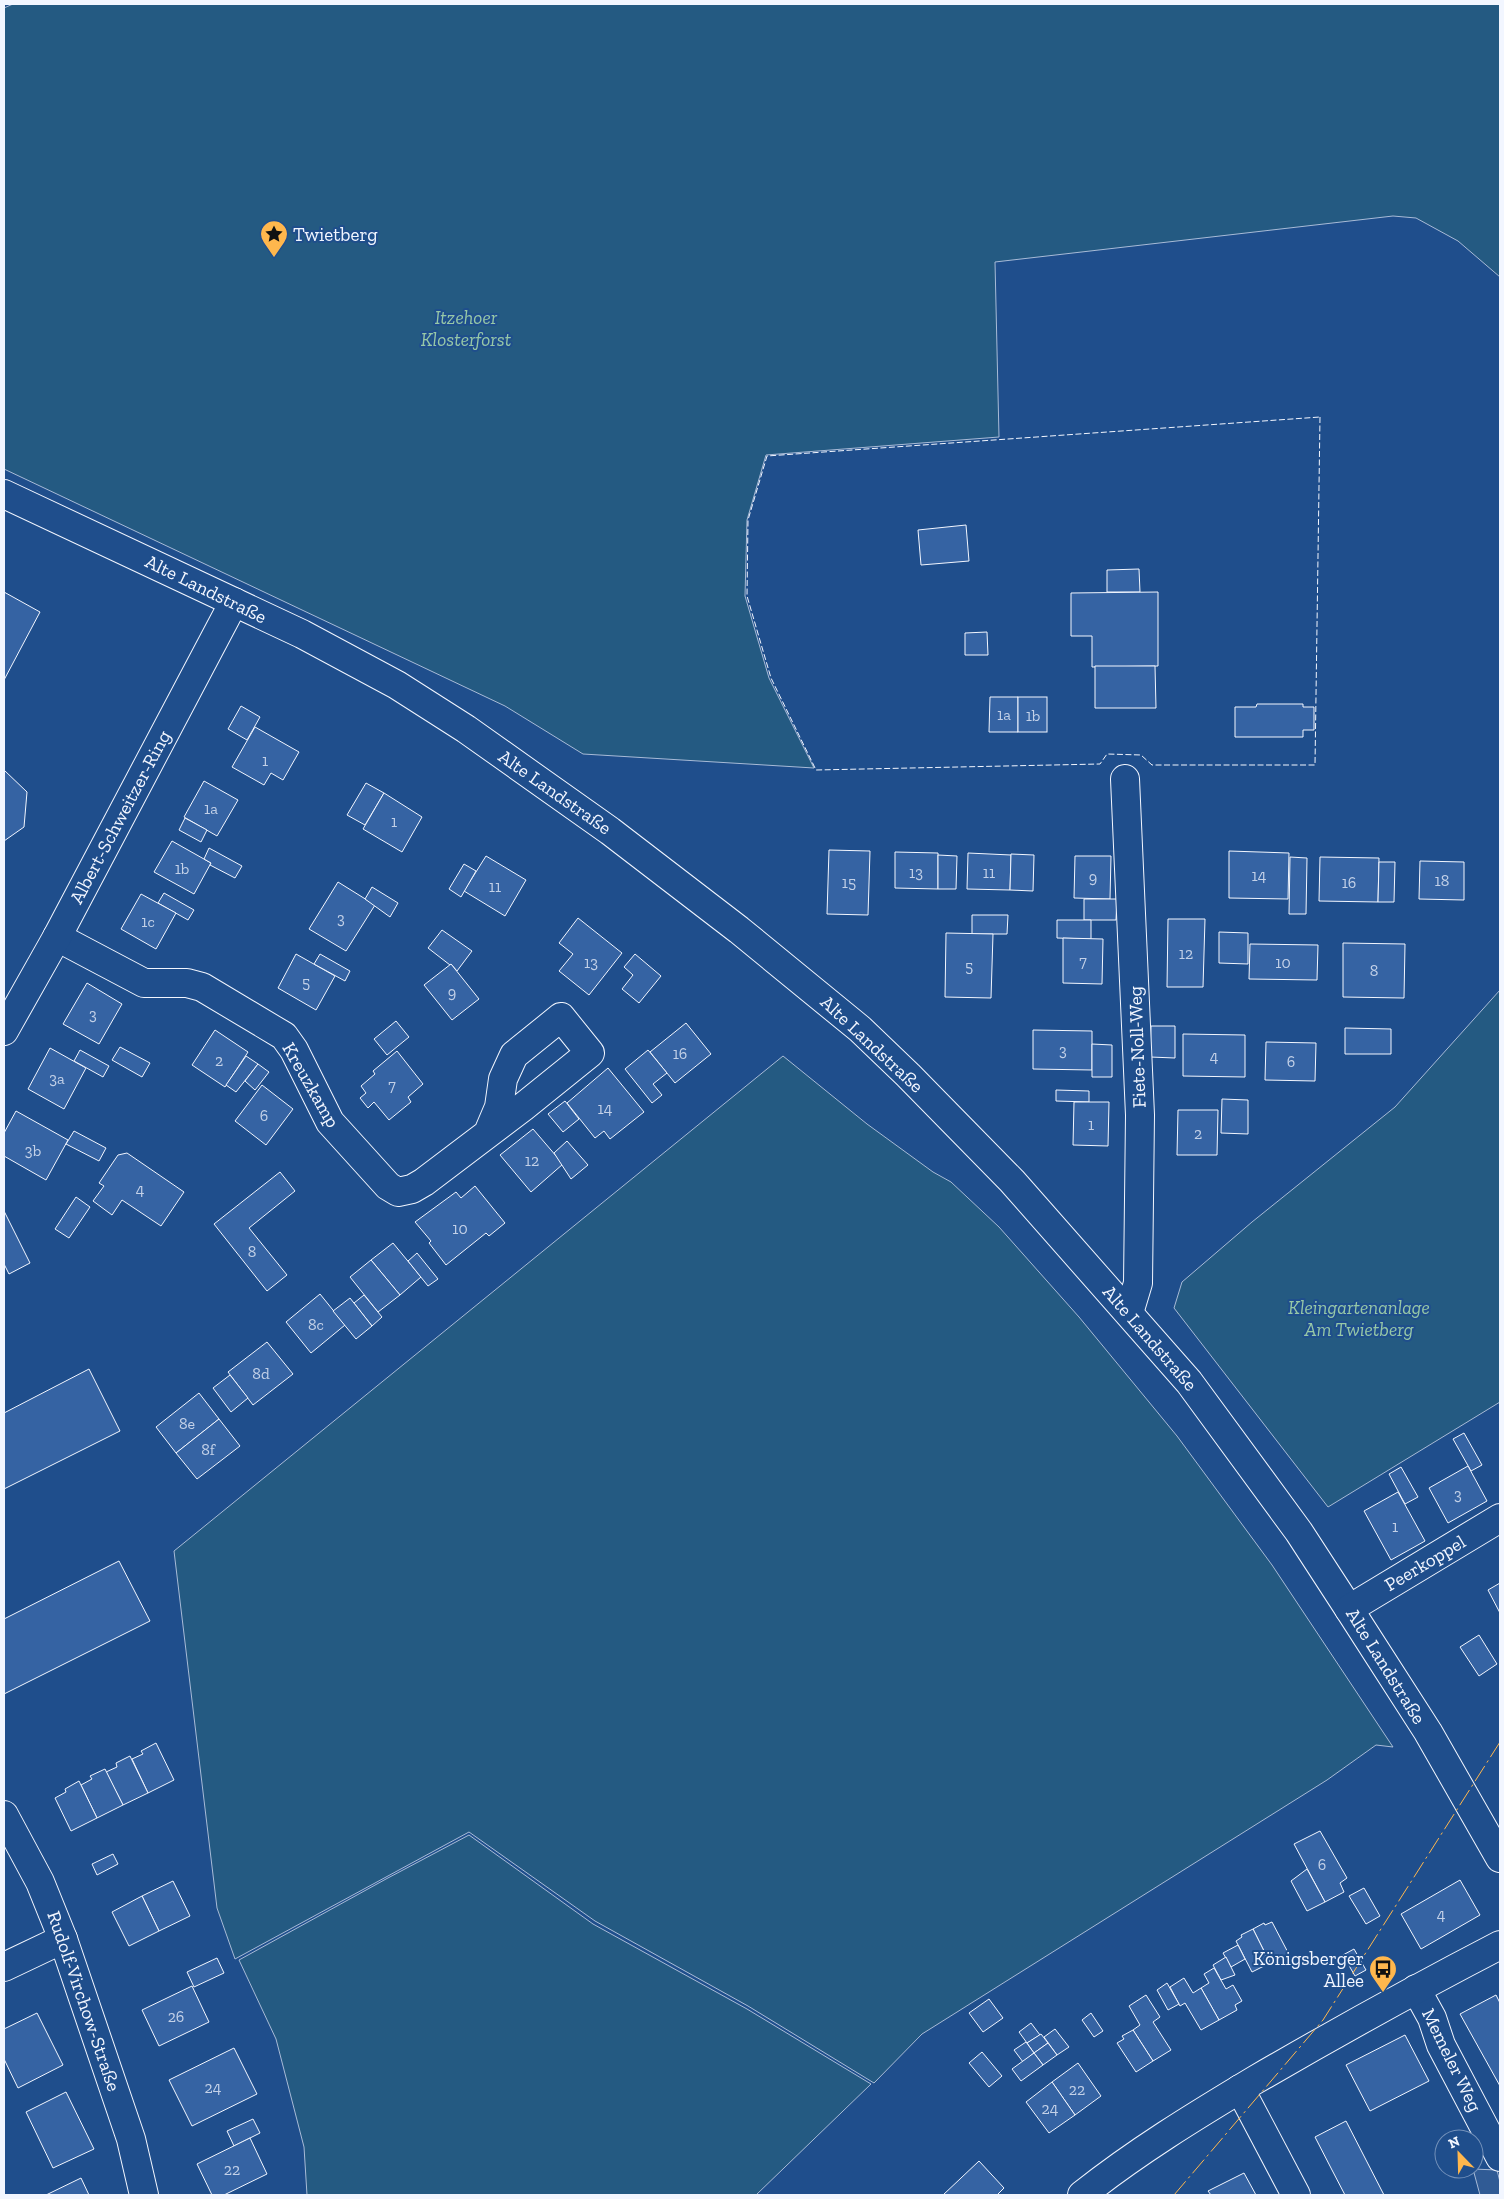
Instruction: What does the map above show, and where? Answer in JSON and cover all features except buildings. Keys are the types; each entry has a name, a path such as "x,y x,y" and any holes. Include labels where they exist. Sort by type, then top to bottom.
{"street":[{"name":"Alte Landstraße","path":"4,494 234,602 347,657 397,685 466,729 610,832 784,966 860,1029 1012,1181 1190,1382 1299,1532 1350,1609 1428,1732 1500,1858"},
{"name":"Albert-Schweitzer-Ring","path":"4,1031 57,937 234,602"},
{"name":"Fiete-Noll-Weg","path":"1125,779 1140,1115 1138,1283 1130,1313"},
{"name":"Kreuzkamp","path":"57,937 139,981 152,984 187,983 202,987 284,1036 294,1050 330,1122 377,1176 398,1192 412,1189 424,1182 488,1133"},
{"name":"Peerkoppel","path":"1350,1609 1500,1518"},
{"name":"Rudolf-Virchow-Straße","path":"4,1815 40,1882 63,1939 131,2139 144,2195"},
{"path":"4,1967 63,1939"},
{"path":"1082,2195 1113,2184 1161,2137 1240,2089 1331,2035 1500,1945"},
{"name":"Memeler Weg","path":"1416,1989 1432,2018 1442,2045 1500,2158"},
{"path":"1240,2089 1296,2195"}],"green space":[{"name":"Itzehoer Klosterforst","path":"13,4 1500,4 1500,277 1458,241 1416,218 1393,216 995,262 999,437 766,455 747,520 745,596 769,678 814,768 583,754 505,706 4,469 4,8"},
{"name":"Kleingartenanlage Am Twietberg","path":"1500,990 1500,1402 1328,1507 1174,1308 1182,1282 1252,1222 1395,1107"},
{"path":"783,1056 867,1124 933,1172 951,1182 999,1227 1079,1317 1177,1436 1272,1565 1393,1747 1376,1745 1327,1780 922,2034 874,2083 748,2006 595,1921 469,1832 235,1959 217,1908 174,1551"},
{"path":"469,1835 593,1924 747,2009 871,2084 756,2195 307,2195 304,2147 276,2039 239,1960"}],"shaded area":[{"path":"1484,2169 1497,2170 1500,2182 1500,2195 1480,2195 1476,2179 1484,2179"}],"fence":[{"path":"1320,417 1315,765 1152,765 1141,755 1107,754 1100,764 816,770 771,678 747,596 748,520 767,456 1320,417"}],"power":[{"path":"1174,2195 1323,2020 1500,1742"}],"place":[{"name":"Twietberg","path":"274,258"},
{"name":"Königsberger Allee","path":"1383,1993"}]}
